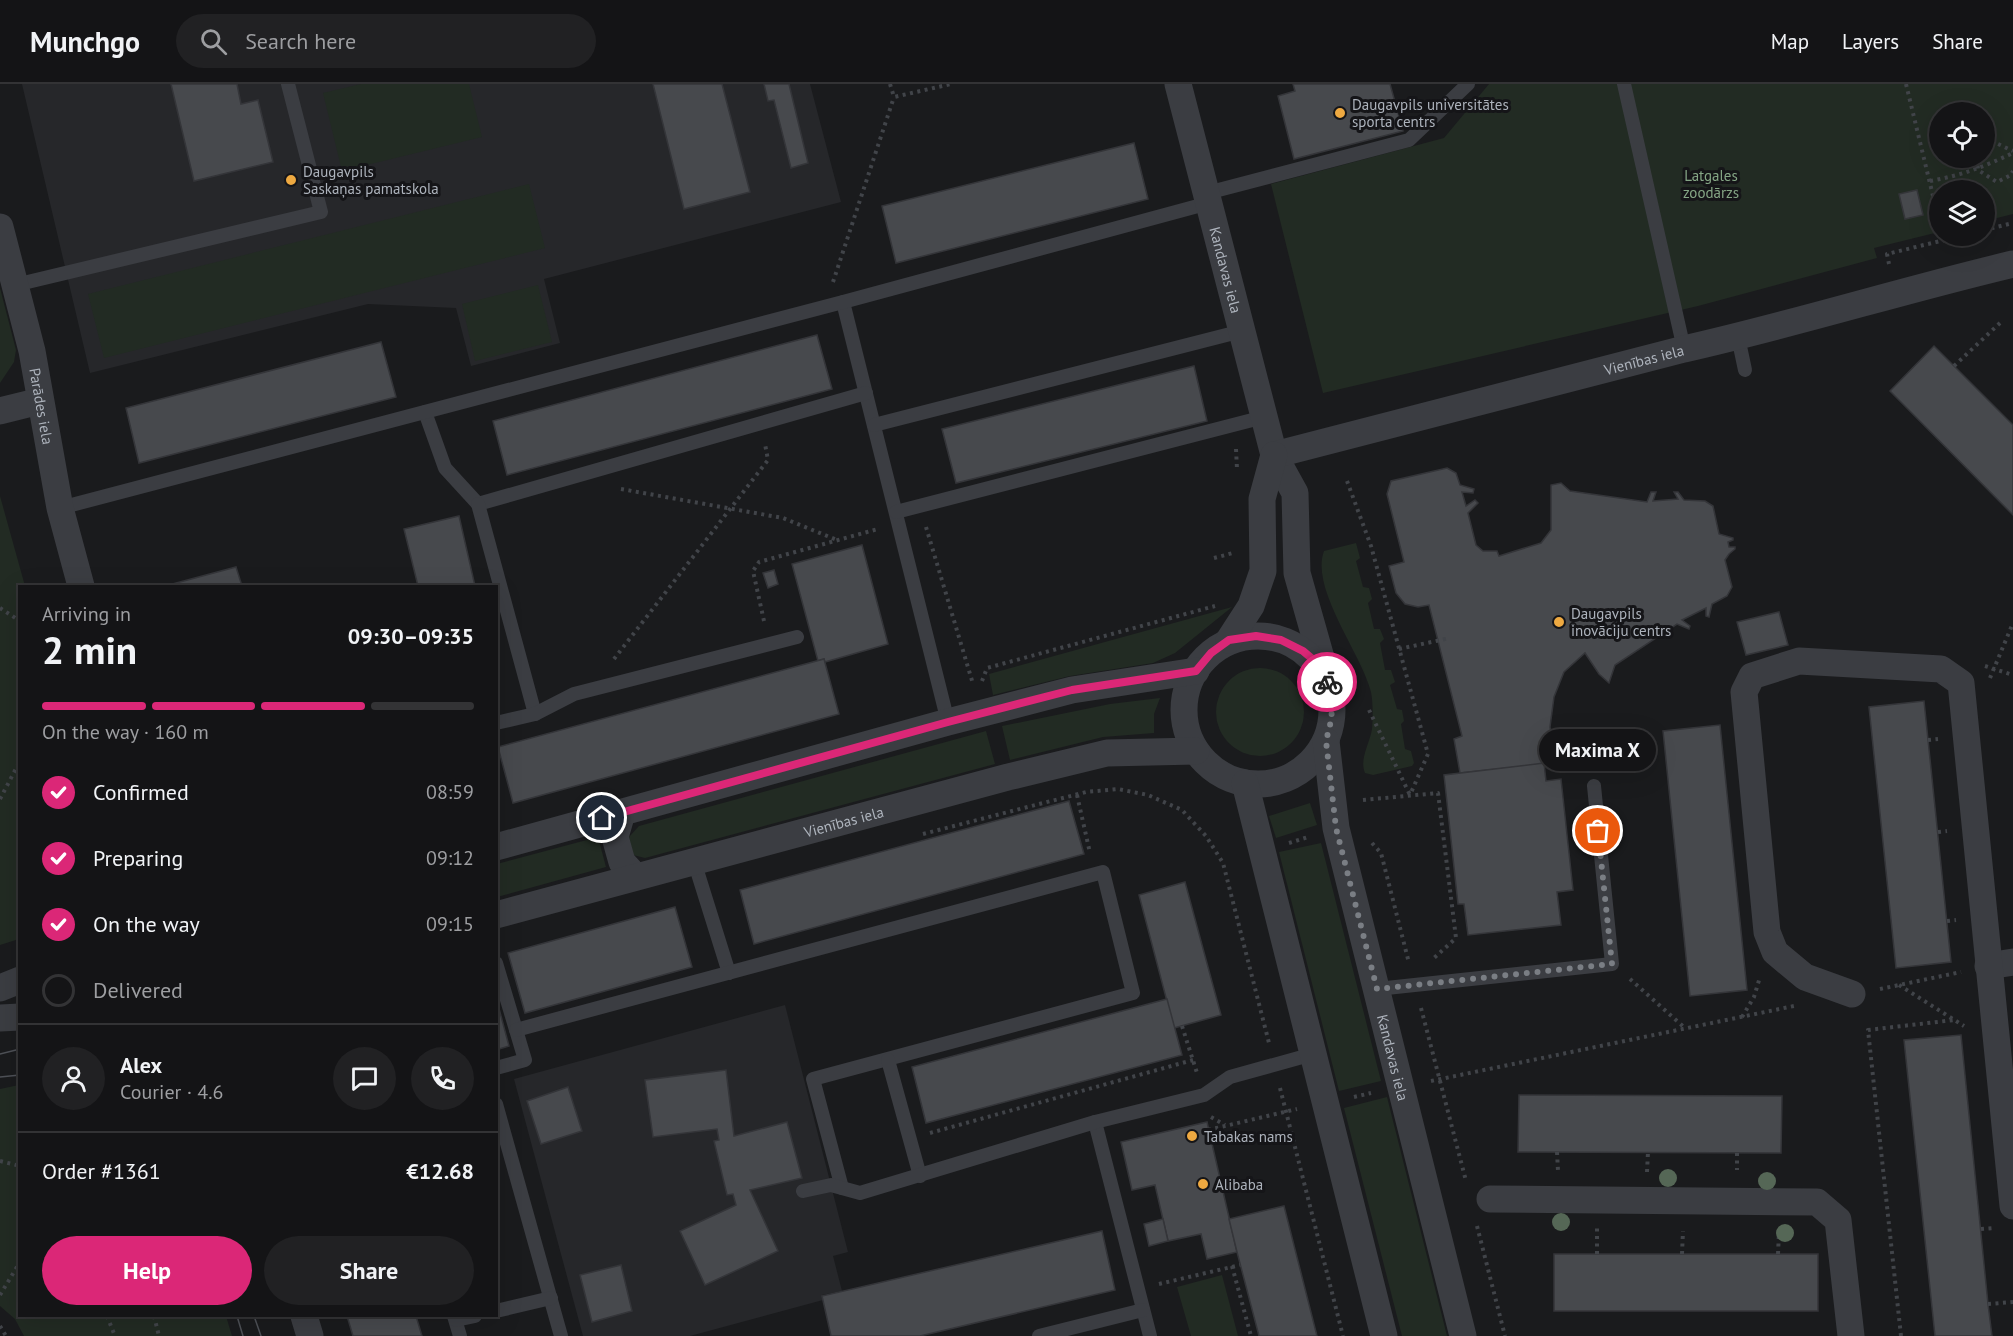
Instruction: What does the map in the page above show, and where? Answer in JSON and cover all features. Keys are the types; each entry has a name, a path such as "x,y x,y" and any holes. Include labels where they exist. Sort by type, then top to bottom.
{"street":[{"name":"Kandavas iela","path":"1178,84 1274,455 1295,493 1297,573 1327,679 1332,717 1326,741 1336,828 1463,1336"},
{"name":"Parādes iela","path":"0,227 32,351 60,508 81,585"},
{"name":"Vienības iela","path":"1274,455 1738,337 2013,264"},
{"path":"0,411 40,400"},
{"name":"Kandavas iela","path":"1274,455 1262,499 1263,571 1251,606 1229,640 1211,653 1196,671 1187,690 1184,711 1187,732 1196,751 1209,766 1226,777 1245,783 1269,784 1293,776 1312,761 1326,741"},
{"path":"1229,640 1256,636 1281,640 1303,651 1316,662 1327,679"},
{"path":"1852,994 1805,977 1775,952 1767,932 1744,692 1752,676 1799,661 1941,669 1960,683 2001,964 1996,1046 2013,1206"},
{"path":"498,840 622,813 948,722 1072,690 1196,671"},
{"name":"Vienības iela","path":"498,914 1008,777 1107,753 1196,751"},
{"path":"1245,783 1384,1336"},
{"path":"622,813 615,837 622,862 635,876"},
{"path":"0,988 18,981"},
{"path":"0,1018 18,1017"},
{"path":"1479,1193 1817,1202 1838,1220 1851,1336"},
{"path":"304,1317 310,1336"}],"lane":[{"path":"15,285 321,212 288,84"},
{"path":"60,508 825,307 1408,140 1468,84"},
{"path":"1624,84 1684,349"},
{"path":"843,302 948,722"},
{"path":"874,425 1242,332"},
{"path":"1738,337 1745,370"},
{"path":"478,504 866,393"},
{"path":"425,412 445,468 478,504 535,714"},
{"path":"897,518 920,506 1264,417"},
{"path":"498,723 535,714 574,694 797,637"},
{"path":"1377,989 1612,964 1594,786"},
{"path":"694,861 729,973"},
{"path":"516,1030 1103,872 1133,993 813,1079 842,1188"},
{"path":"498,970 525,1060 498,1067"},
{"path":"803,1191 831,1185 860,1193 1095,1122 1204,1095 1230,1077 1312,1054"},
{"path":"888,1060 920,1176"},
{"path":"498,1111 561,1336"},
{"path":"1095,1122 1150,1336"},
{"path":"498,1311 551,1298"},
{"path":"1039,1336 1143,1310"},
{"path":"455,1318 460,1336"}],"path":[{"path":"825,307 894,97 890,84"},
{"path":"894,97 951,84"},
{"path":"1906,84 1930,180"},
{"path":"1995,143 2013,152"},
{"path":"1935,180 1978,170 2013,152"},
{"path":"1978,170 1997,182 2013,171"},
{"path":"1995,227 2013,223"},
{"path":"1892,274 1887,255 1929,242"},
{"path":"1954,366 2000,323"},
{"path":"590,690 768,460 761,423"},
{"path":"585,473 615,488 783,518 837,540"},
{"path":"1347,481 1371,546 1428,754 1410,795"},
{"path":"920,506 974,685"},
{"path":"769,645 753,572 759,562 837,540 897,518"},
{"path":"1214,558 1243,550"},
{"path":"0,608 18,620"},
{"path":"1399,649 1450,638"},
{"path":"1369,710 1410,795"},
{"path":"0,799 18,765"},
{"path":"1017,811 1077,795 1118,789 1149,795 1182,810 1206,836 1223,863 1343,1336"},
{"path":"1355,801 1438,793 1456,938 1432,959"},
{"path":"1077,795 1095,874"},
{"path":"1287,844 1319,834"},
{"path":"1381,853 1440,1079 1479,1193"},
{"path":"1852,994 2001,964"},
{"path":"1742,1017 1754,997 1761,973"},
{"path":"1898,985 1996,1046"},
{"path":"1640,989 1685,1028"},
{"path":"1208,1130 1400,1086 1797,1006"},
{"path":"1901,1336 1868,1030 1954,1020"},
{"path":"1182,1026 1204,1095"},
{"path":"911,1138 1192,1060"},
{"path":"0,1161 18,1166"},
{"path":"1476,1221 1505,1336"},
{"path":"1138,1289 1240,1264"},
{"path":"0,1295 18,1265"},
{"path":"1232,1266 1251,1336"},
{"path":"1988,1304 2013,1302"},
{"path":"107,1317 115,1336"},
{"path":"154,1317 159,1336"},
{"path":"0,1326 6,1336"}],"shaded area":[{"name":"Daugavpils Saskaņas pamatskola","path":"22,84 810,84 841,202 544,279 560,343 471,366 456,308 368,304 90,373"},
{"path":"785,1005 848,1252 833,1256 842,1291 822,1295 823,1300 690,1336 583,1336 514,1079"}],"green space":[{"path":"361,84 469,84 482,137 342,171 323,93"},
{"name":"Latgales zoodārzs","path":"1489,84 2013,84 2013,214 1995,218 1995,180 1929,180 1929,234 1874,248 1877,258 1698,306 1323,393 1271,184 1444,138"},
{"path":"529,184 545,248 104,358 88,294"},
{"path":"538,285 552,342 475,361 462,304"},
{"path":"0,288 16,350 14,362 0,383"},
{"path":"0,496 25,585 18,585 18,939 0,945"},
{"path":"1356,543 1360,558 1356,561 1363,587 1369,588 1372,599 1368,603 1374,629 1380,629 1384,639 1380,643 1385,670 1391,670 1395,682 1390,685 1397,709 1402,710 1404,721 1401,724 1405,749 1411,751 1414,763 1412,766 1373,775 1365,773 1363,768 1372,729 1371,692 1366,676 1330,602 1324,584 1322,566 1324,551"},
{"path":"1232,607 1175,653 1153,663 1070,676 993,695 989,674"},
{"path":"1260,668 1285,675 1297,687 1304,712 1297,737 1285,749 1260,756 1235,749 1223,737 1216,712 1223,687 1235,675"},
{"path":"1160,698 1154,714 1154,733 1103,737 1010,760 1002,726 1110,704"},
{"path":"986,731 995,764 645,858 633,855 629,837 639,826"},
{"path":"1310,803 1317,825 1276,838 1269,816"},
{"path":"598,837 606,867 498,897 498,864"},
{"path":"1321,843 1381,1081 1339,1091 1279,852"},
{"path":"18,1085 18,1317 226,1317 232,1336 24,1336 15,1319 0,1306 0,1089"},
{"path":"1387,1097 1447,1336 1402,1336 1344,1108"},
{"path":"1222,1275 1238,1336 1191,1336 1177,1287"}],"building":[{"path":"171,84 237,84 241,104 258,100 273,162 194,181"},
{"path":"653,84 722,84 750,192 684,209"},
{"path":"764,84 789,84 808,163 791,168 774,100 768,101"},
{"name":"Daugavpils universitātes sporta centrs","path":"1293,84 1390,84 1403,131 1294,159 1278,96 1295,91"},
{"path":"1134,143 1148,199 896,263 882,206"},
{"path":"1917,190 1923,215 1905,219 1899,194"},
{"path":"817,335 832,389 507,475 493,421"},
{"path":"381,342 396,397 139,463 126,408"},
{"path":"1934,346 2013,425 2013,515 1890,391"},
{"path":"1194,366 1207,421 956,483 942,429"},
{"name":"Daugavpils inovāciju centrs","path":"1447,468 1456,473 1460,485 1474,489 1473,493 1462,492 1466,506 1475,500 1478,503 1468,513 1476,545 1483,551 1497,551 1499,556 1541,543 1551,530 1551,485 1561,483 1570,491 1647,502 1651,492 1656,492 1653,501 1678,499 1674,492 1678,492 1684,500 1705,501 1713,506 1719,534 1733,538 1728,542 1729,547 1735,547 1735,549 1725,560 1732,587 1727,596 1712,604 1709,617 1706,616 1706,608 1682,620 1690,626 1689,629 1677,624 1615,665 1609,683 1599,674 1585,653 1564,672 1554,697 1550,727 1555,763 1460,773 1454,739 1462,736 1429,605 1418,607 1405,604 1396,593 1389,566 1404,562 1387,494 1391,481"},
{"path":"459,516 475,585 418,585 404,529"},
{"path":"862,545 888,644 825,662 824,659 818,661 792,564"},
{"path":"236,567 242,585 169,585"},
{"path":"774,570 778,584 768,588 763,573"},
{"path":"1779,612 1788,645 1746,655 1737,622"},
{"path":"824,659 839,714 513,803 498,747"},
{"path":"1924,701 1951,962 1896,968 1869,707"},
{"path":"1720,725 1747,990 1690,996 1663,731"},
{"path":"1544,763 1546,781 1561,779 1573,890 1557,892 1561,925 1468,935 1464,904 1458,904 1444,775"},
{"path":"1069,801 1084,854 754,944 740,890"},
{"path":"1185,882 1221,1015 1174,1028 1139,895"},
{"path":"675,907 692,967 525,1013 508,953"},
{"path":"1167,999 1182,1055 926,1123 912,1067"},
{"path":"498,1005 509,1046 498,1049"},
{"path":"1961,1035 1992,1336 1935,1336 1904,1040"},
{"path":"726,1070 734,1136 787,1122 802,1178 750,1190 778,1251 705,1285 680,1231 736,1205 733,1194 727,1195 714,1141 719,1140 717,1129 653,1137 645,1080"},
{"path":"568,1087 582,1131 541,1144 527,1101"},
{"path":"1519,1095 1782,1096 1781,1153 1518,1152"},
{"path":"1207,1122 1237,1252 1207,1259 1201,1234 1168,1241 1155,1185 1132,1190 1121,1142"},
{"path":"1284,1206 1317,1336 1259,1336 1237,1252 1229,1219"},
{"path":"1163,1219 1168,1241 1149,1246 1144,1224"},
{"path":"1102,1231 1115,1290 920,1336 831,1336 822,1296"},
{"path":"1554,1254 1818,1254 1818,1311 1554,1311"},
{"path":"621,1265 632,1311 592,1322 580,1275"},
{"path":"347,1317 416,1317 422,1336 353,1336"}],"tram line":[{"path":"0,1054 18,1050"},
{"path":"0,1077 18,1075"},
{"path":"237,1317 243,1336"},
{"path":"254,1317 261,1336"}],"way so far":[{"path":"1327,682 1332,717 1326,741 1336,828 1377,989 1612,964 1598,831"}],"place":[{"name":"Daugavpils universitātes sporta centrs","path":"1340,113"},
{"name":"Daugavpils Saskaņas pamatskola","path":"291,180"},
{"name":"Daugavpils inovāciju centrs","path":"1559,622"},
{"name":"Maxima X","path":"1598,831"},
{"name":"Tabakas nams","path":"1192,1136"},
{"name":"Alibaba","path":"1203,1184"}],"route":[{"path":"602,818 1072,690 1196,671 1211,653 1229,640 1256,636 1281,640 1303,651 1316,662 1327,682"}]}
